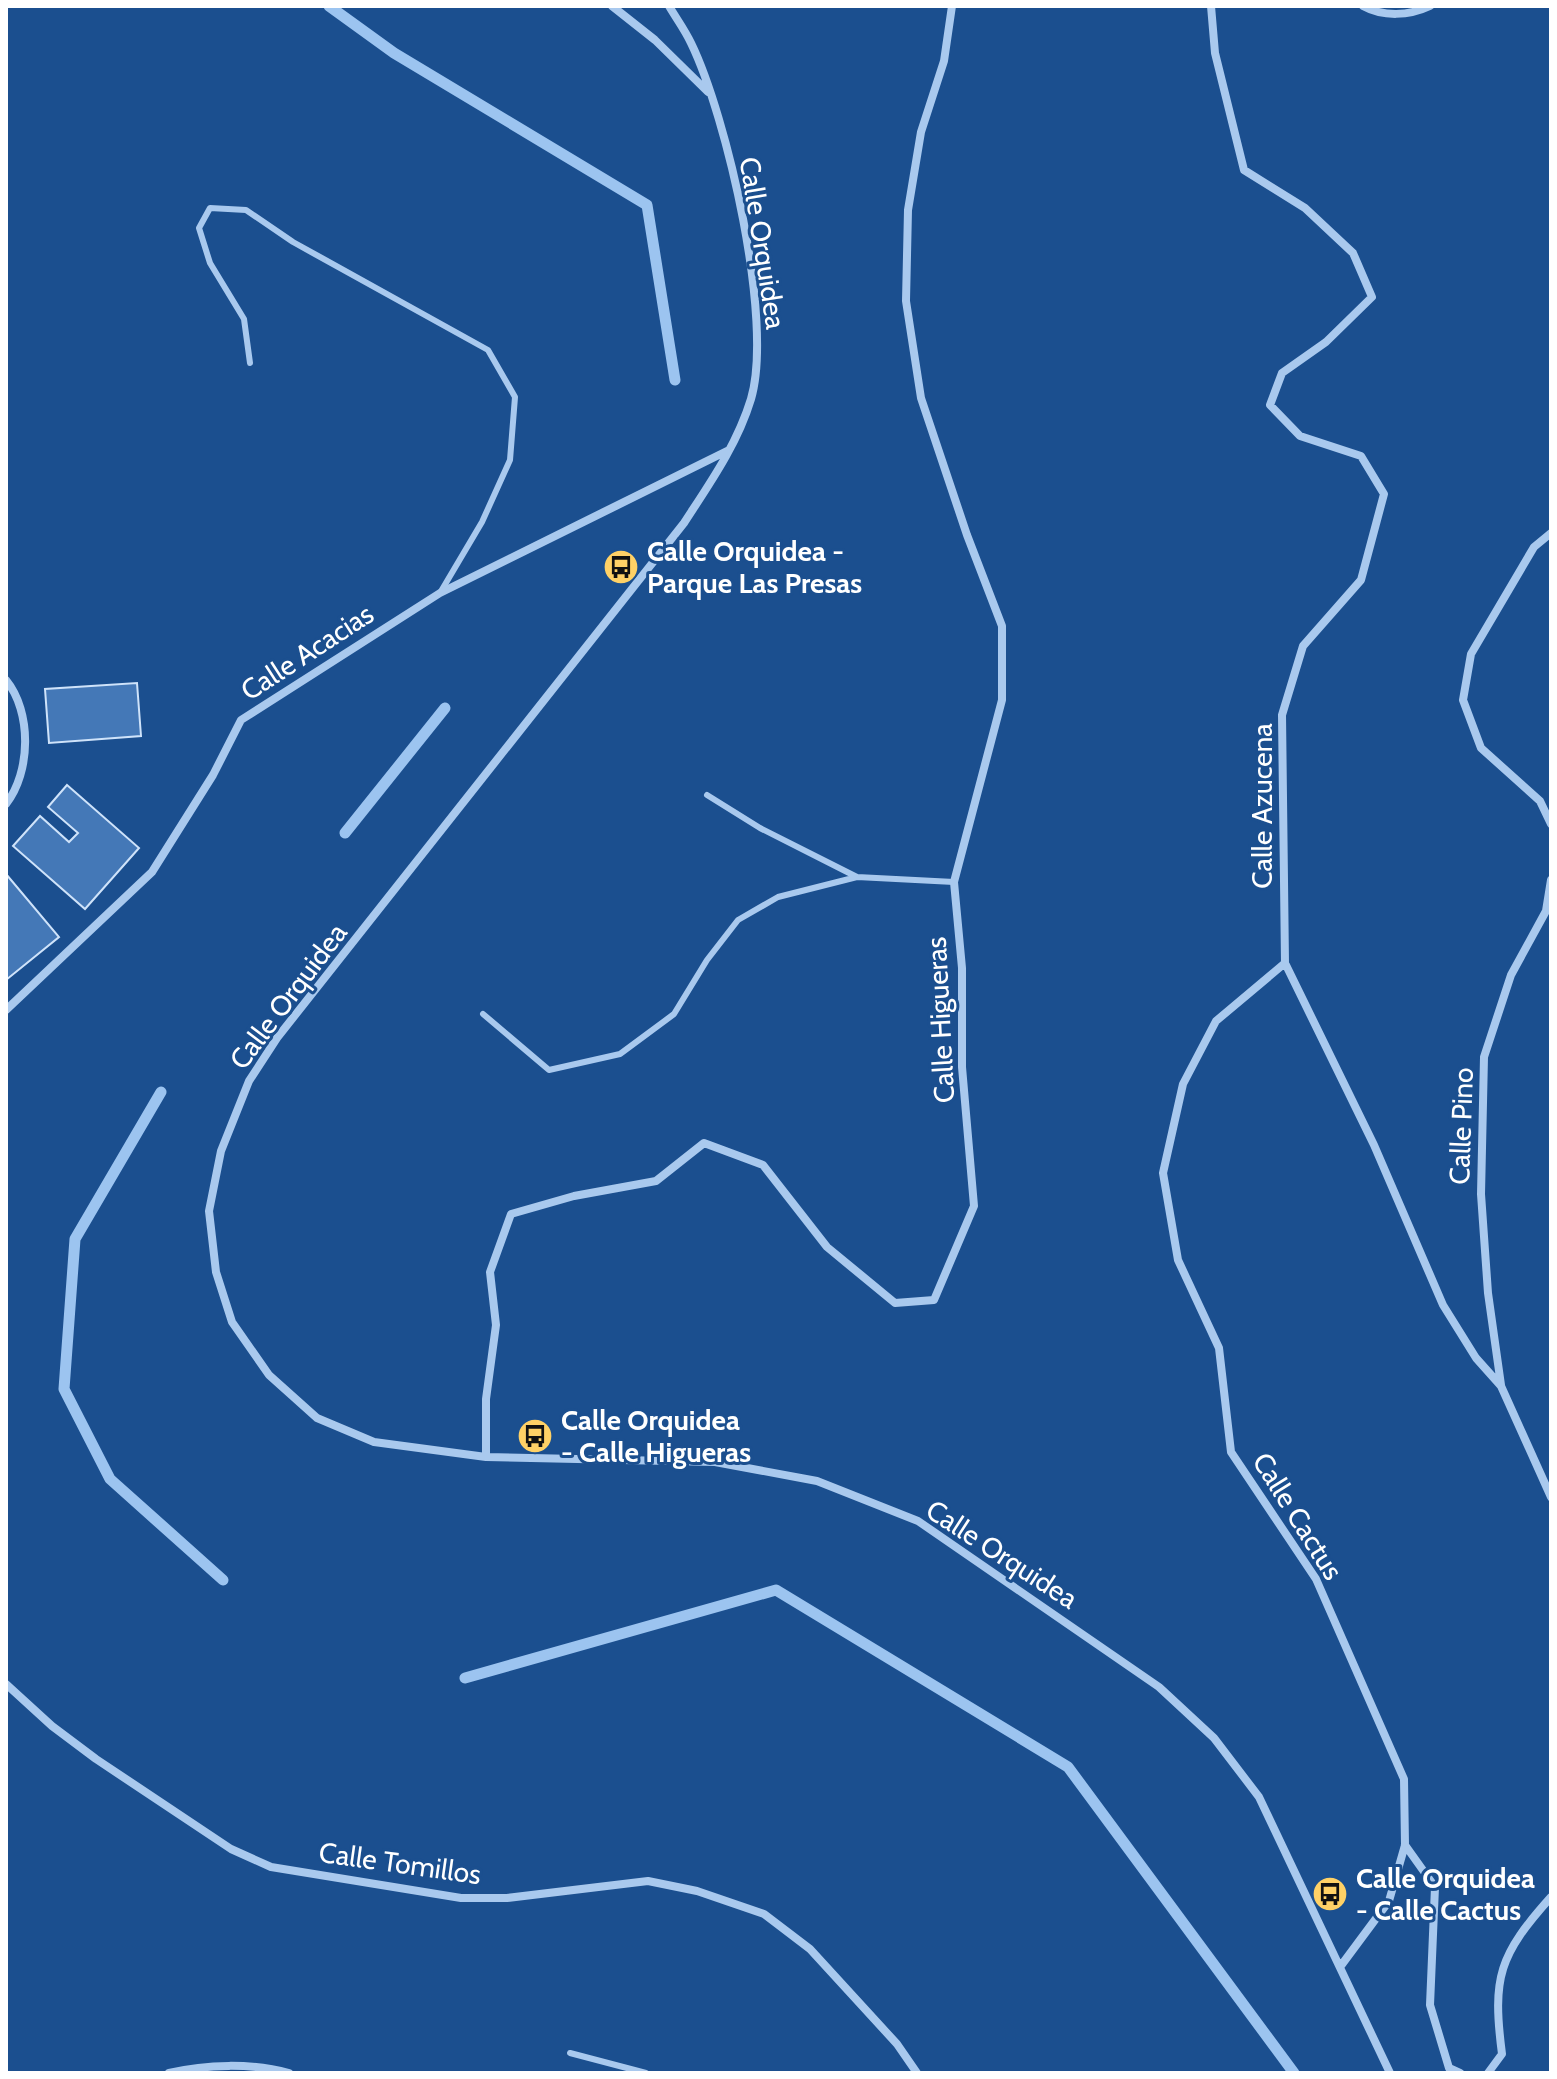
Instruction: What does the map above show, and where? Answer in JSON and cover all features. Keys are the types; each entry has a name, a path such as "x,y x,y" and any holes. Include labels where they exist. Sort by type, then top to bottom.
{"street":[{"path":"612,6 655,40 711,95"},
{"name":"Calle Orquidea","path":"669,6 691,42 711,95 733,173 750,269 758,344 751,397 731,449 684,523 277,1038 249,1081 221,1151 209,1211 216,1272 232,1322 269,1375 317,1418 374,1442 486,1457 715,1462 817,1481 918,1521 1159,1687 1214,1738 1259,1797 1390,2073"},
{"name":"Calle Higueras","path":"486,1457 486,1399 496,1325 490,1272 511,1214 574,1196 656,1181 704,1143 763,1165 827,1247 895,1303 934,1300 974,1206 962,1067 962,968 954,882 1002,700 1002,626 967,535 921,398 906,301 908,210 921,132 944,61 952,6"},
{"name":"Calle Azucena","path":"1211,6 1215,53 1244,170 1305,208 1353,253 1372,297 1326,342 1282,373 1270,405 1300,436 1361,456 1384,494 1361,580 1303,646 1282,715 1285,963 1374,1145 1443,1305 1476,1358 1501,1386 1551,1497"},
{"path":"1363,6 1377,14 1417,13 1430,6"},
{"name":"Calle Acacias","path":"6,1010 152,872 213,775 241,720 440,593 731,449"},
{"path":"1551,533 1534,547 1471,654 1463,700 1481,748 1540,801 1551,824"},
{"path":"6,680 22,715 24,764 6,804"},
{"name":"Calle Pino","path":"1501,1386 1488,1293 1481,1194 1484,1057 1511,975 1546,911 1551,880"},
{"name":"Calle Cactus","path":"1285,963 1216,1021 1183,1084 1163,1173 1178,1260 1219,1348 1231,1452 1316,1579 1404,1779 1405,1845 1389,1901 1340,1967"},
{"name":"Calle Tomillos","path":"6,1684 52,1726 96,1759 231,1849 271,1867 461,1898 507,1898 648,1881 697,1891 764,1914 810,1949 897,2044 917,2073"},
{"path":"1405,1845 1435,1887 1430,2005 1449,2068 1460,2073"},
{"path":"1488,2073 1502,2054 1496,2007 1498,1974 1522,1929 1551,1897"},
{"path":"169,2073 190,2068 269,2068 289,2073"}],"lane":[{"path":"250,363 244,319 210,263 199,228 210,208 246,210 293,242 488,350 515,397 510,460 482,522 440,593"},
{"path":"707,795 760,828 857,877"},
{"path":"483,1014 549,1070 620,1054 674,1014 707,960 738,920 778,897 857,877 954,882"},
{"path":"570,2053 646,2073"}],"building":[{"path":"137,683 141,736 49,743 45,689"},
{"path":"67,785 139,848 85,909 13,846 40,816 69,842 78,833 48,807"},
{"path":"6,874 59,937 6,980"}],"waterway":[{"path":"329,6 394,53 647,205 675,380"},
{"path":"345,833 445,708"},
{"path":"161,1092 75,1239 64,1389 110,1479 223,1580"},
{"path":"465,1678 776,1590 1068,1767 1294,2073"}],"place":[{"name":"Calle Orquidea - Parque Las Presas","path":"621,567"},
{"name":"Calle Orquidea - Calle Higueras","path":"535,1436"},
{"name":"Calle Orquidea - Calle Cactus","path":"1330,1894"}]}
